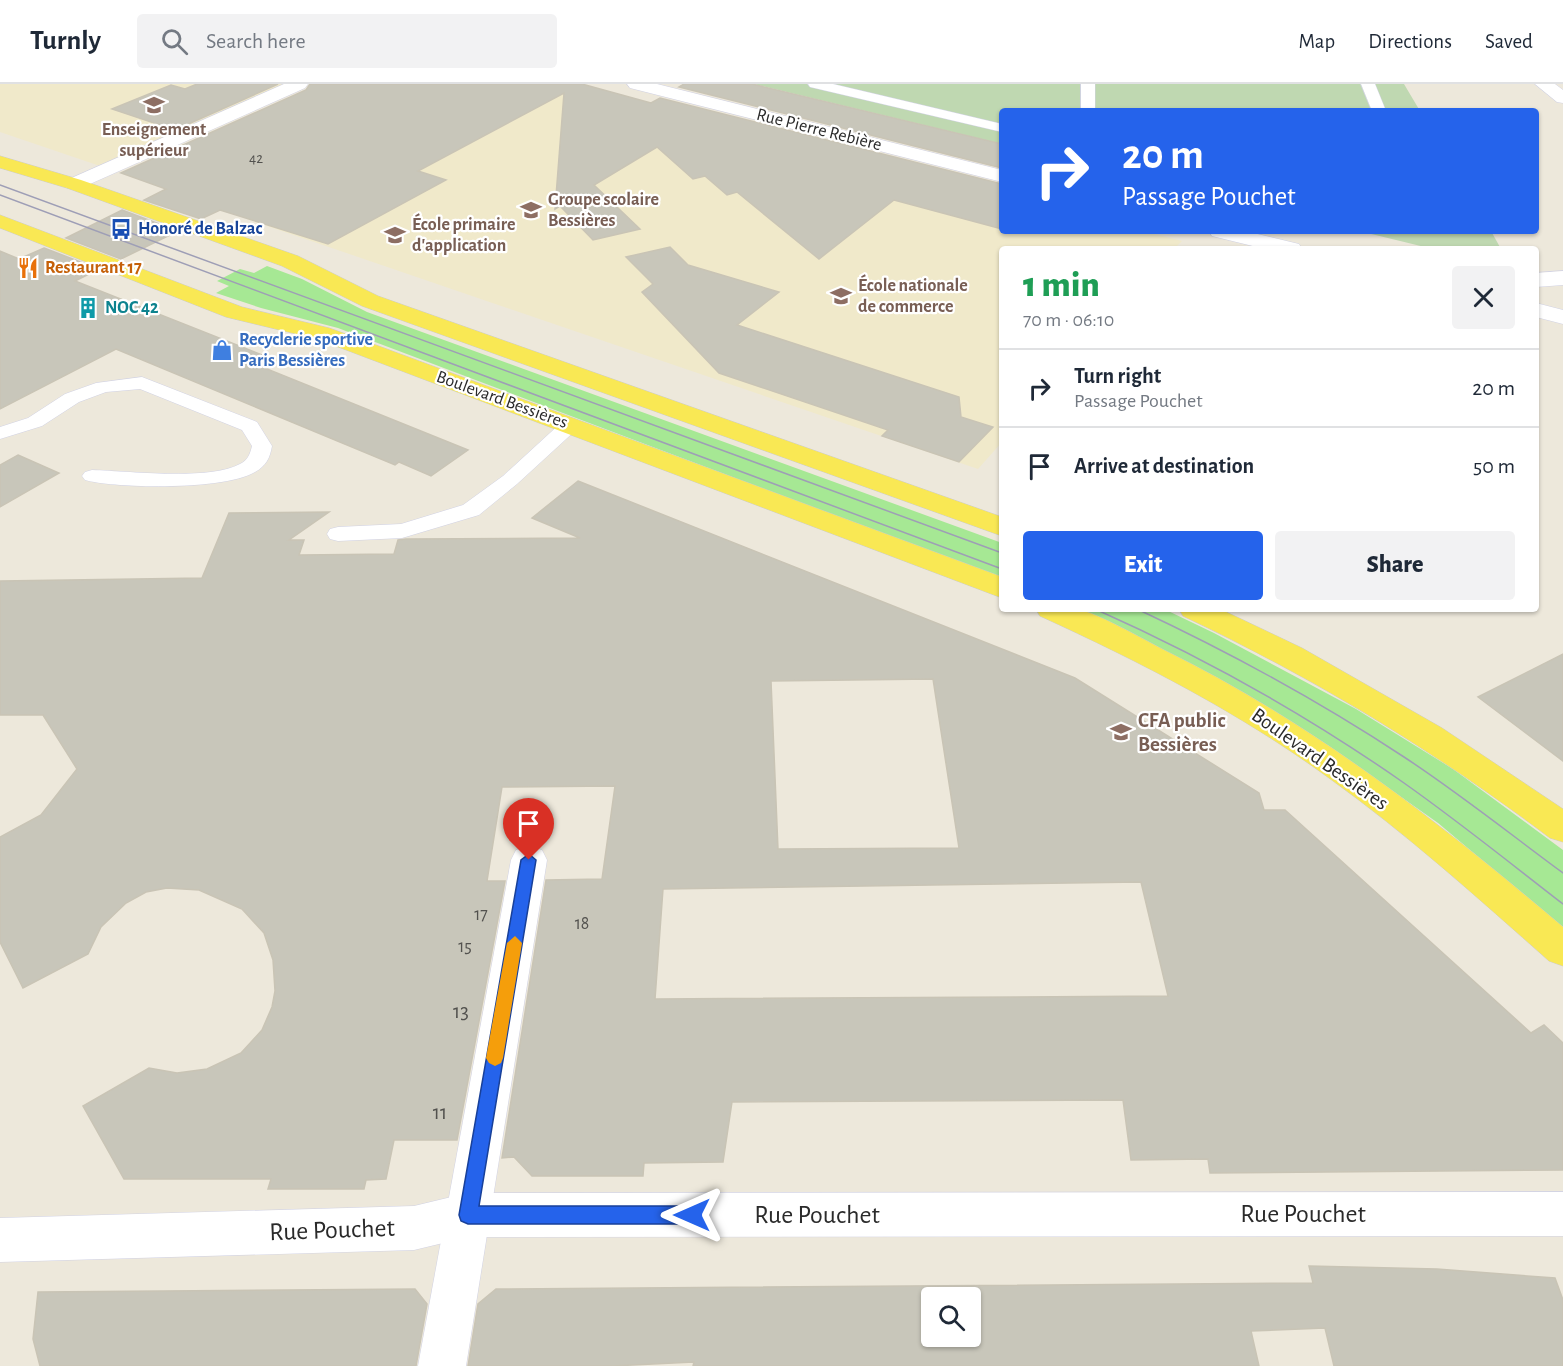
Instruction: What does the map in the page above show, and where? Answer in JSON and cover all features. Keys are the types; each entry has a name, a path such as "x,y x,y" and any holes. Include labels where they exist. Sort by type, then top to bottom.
{"main road":[{"path":"0,162 74,184 290,261 370,301 999,526"},
{"path":"0,182 29,170"},
{"name":"Boulevard Bessières","path":"0,221 224,308 321,333 999,587"},
{"name":"Boulevard Bessières","path":"1057,612 1173,667 1272,724 1354,779 1484,881 1563,950"},
{"path":"1200,612 1300,663 1398,717 1501,781 1563,828"}],"street":[{"path":"74,184 299,84"},
{"name":"Rue Pierre Rebière","path":"636,84 999,175"},
{"path":"1544,84 1563,98"},
{"path":"1232,234 1279,246"},
{"path":"1539,280 1563,278"},
{"path":"1539,311 1563,317"},
{"path":"442,1366 529,860"},
{"name":"Rue Pouchet","path":"0,1240 414,1228 468,1215 1563,1214"}],"lane":[{"path":"815,84 857,89 999,127"},
{"path":"1088,84 1088,108"},
{"path":"1368,84 1378,108"},
{"path":"0,433 35,422 72,398 103,387 142,383 250,426 262,446 258,460 244,470 229,475 182,479 92,476"},
{"path":"338,534 402,531 471,510 510,480 570,425"}],"shaded area":[{"path":"0,84 286,84 100,166 0,132"},
{"path":"576,84 999,193 999,234 1155,234 1182,241 1177,246 999,246 999,445 978,469 247,219 314,186"}],"green space":[{"path":"754,84 1404,84 1418,108 999,108 999,143"},
{"path":"1371,234 1493,234 1499,246 1421,246"},
{"path":"267,266 302,279 367,312 999,542 999,578 338,328 261,308 216,293 229,286 217,281 240,269 254,273"},
{"path":"1081,612 1170,612 1356,709 1453,769 1563,850 1563,928 1438,823 1329,746"}],"building":[{"name":"Enseignement supérieur","path":"197,84 278,84 175,130 112,109 171,85 185,89"},
{"path":"310,84 582,84 651,103 660,98 999,183 999,228 894,200 819,259 737,192 727,195 705,176 693,179 657,147 594,185 640,229 593,240 560,206 555,209 564,93 418,171 446,180 328,244 220,210 201,219 144,200 166,189 121,173 306,90"},
{"path":"684,84 752,84 999,143 999,167 679,87"},
{"path":"122,210 178,231 121,259 66,238"},
{"path":"670,247 688,265 779,292 737,325 959,397 961,417 993,427 959,462 882,436 888,430 719,373 642,292 653,284 626,257"},
{"path":"44,248 99,269 75,281 275,360 262,367 468,450 431,476 399,462 395,465 116,349 0,409 0,251 19,259"},
{"path":"18,455 59,473 0,507 0,465"},
{"path":"578,481 1075,678 1259,793 1264,810 1285,810 1531,1033 1544,1025 1563,1043 1563,1170 1210,1173 1208,1159 1131,1160 1123,1100 732,1102 723,1162 644,1163 643,1176 532,1176 514,1157 502,1158 546,880 602,879 615,786 502,787 487,881 505,881 457,1140 394,1140 386,1179 366,1180 364,1189 268,1189 271,1179 124,1179 83,1106 149,1068 177,1073 207,1069 241,1053 262,1030 272,1007 275,991 273,960 264,933 242,909 199,890 167,888 146,892 126,903 101,927 88,954 23,988 0,942 0,837 41,815 77,769 43,715 0,715 0,581 202,578 229,513 329,512 289,540 304,540 299,555 394,554 398,540 406,539 580,538 532,518","holes":["933,679 959,848 778,849 771,681","1141,882 1168,996 655,999 663,889"]},
{"path":"1563,654 1563,761 1478,697"},
{"path":"1309,1266 1437,1269 1555,1278 1563,1300 1563,1366 1334,1366 1325,1328 1251,1331 1259,1366 693,1366 694,1362 612,1366 468,1366 478,1304 496,1289 1313,1283"},
{"path":"415,1289 427,1304 416,1366 40,1366 33,1339 38,1292"}],"tram line":[{"path":"0,185 999,552"},
{"path":"0,195 999,568"},
{"path":"1102,612 1215,667 1330,734 1424,797 1563,904"},
{"path":"1143,612 1273,678 1372,736 1445,785 1563,873"}],"slow traffic":[{"path":"495,1058 515,943"}],"place":[{"name":"Enseignement supérieur","path":"154,105"},
{"name":"Groupe scolaire Bessières","path":"531,210"},
{"name":"Honoré de Balzac","path":"121,229"},
{"name":"École primaire d'application","path":"395,235"},
{"name":"Restaurant 17","path":"28,268"},
{"name":"École nationale de commerce","path":"841,296"},
{"name":"NOC 42","path":"88,308"},
{"name":"Recyclerie sportive Paris Bessières","path":"222,350"},
{"name":"CFA public Bessières","path":"1121,732"}],"route":[{"path":"529,860 468,1215 692,1215"}]}
